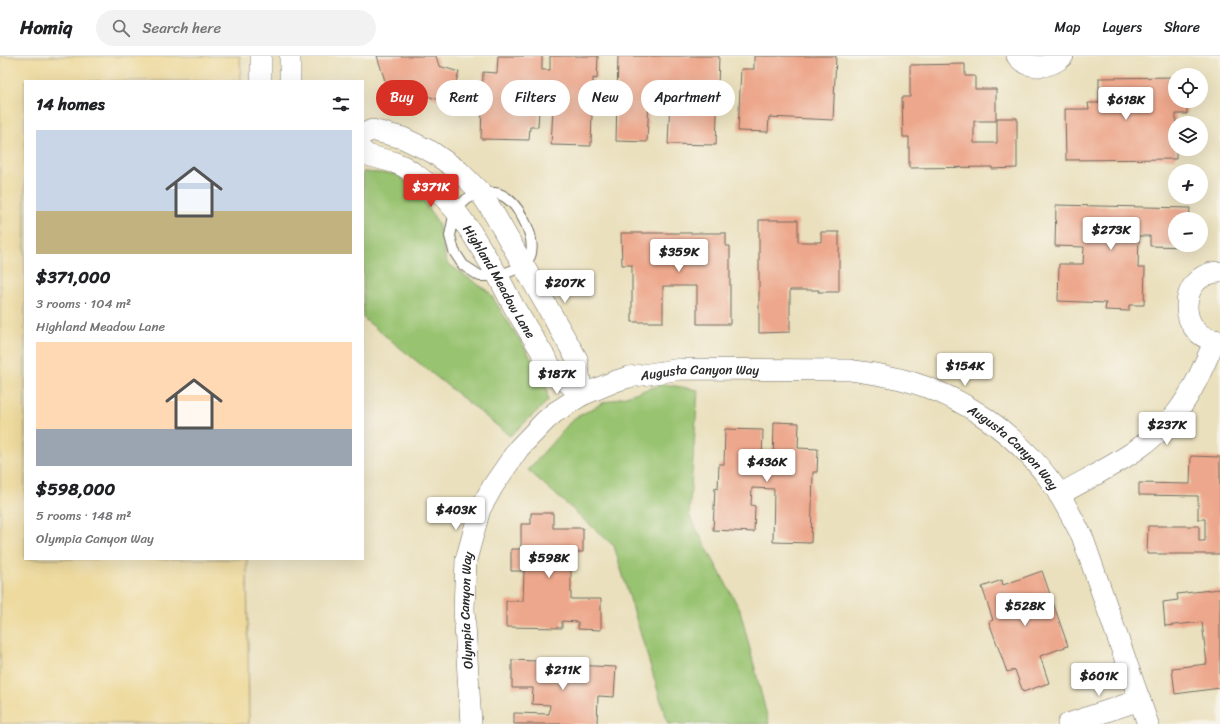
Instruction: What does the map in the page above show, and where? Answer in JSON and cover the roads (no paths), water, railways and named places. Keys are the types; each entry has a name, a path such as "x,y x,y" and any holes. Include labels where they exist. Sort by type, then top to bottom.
{"street":[{"path":"261,80 262,56"},
{"path":"290,56 290,80"},
{"path":"1017,56 1028,64 1038,66 1048,65 1058,61 1063,56"},
{"path":"364,134 372,130 403,138 432,152 459,171 480,192 577,358 582,395"},
{"name":"Highland Meadow Lane","path":"364,152 367,155 403,166 439,192 455,210 471,232 498,276 514,307 553,370 582,395"},
{"path":"1059,495 1142,446 1162,430 1178,411 1192,389 1217,341 1204,336 1195,328 1189,318 1186,306 1189,295 1194,284 1203,276 1214,272 1220,272"},
{"name":"Augusta Canyon Way","path":"582,395 629,377 681,369 850,370 903,379 933,389 975,411 993,423 1030,457 1052,483 1082,536 1148,724"},
{"name":"Olympia Canyon Way","path":"471,724 464,609 465,578 466,560 480,509 505,467 528,438 554,412 582,395"},
{"path":"1068,724 1140,700"}],"lane":[{"path":"455,210 467,199 480,192"},
{"path":"498,276 524,266"}]}
